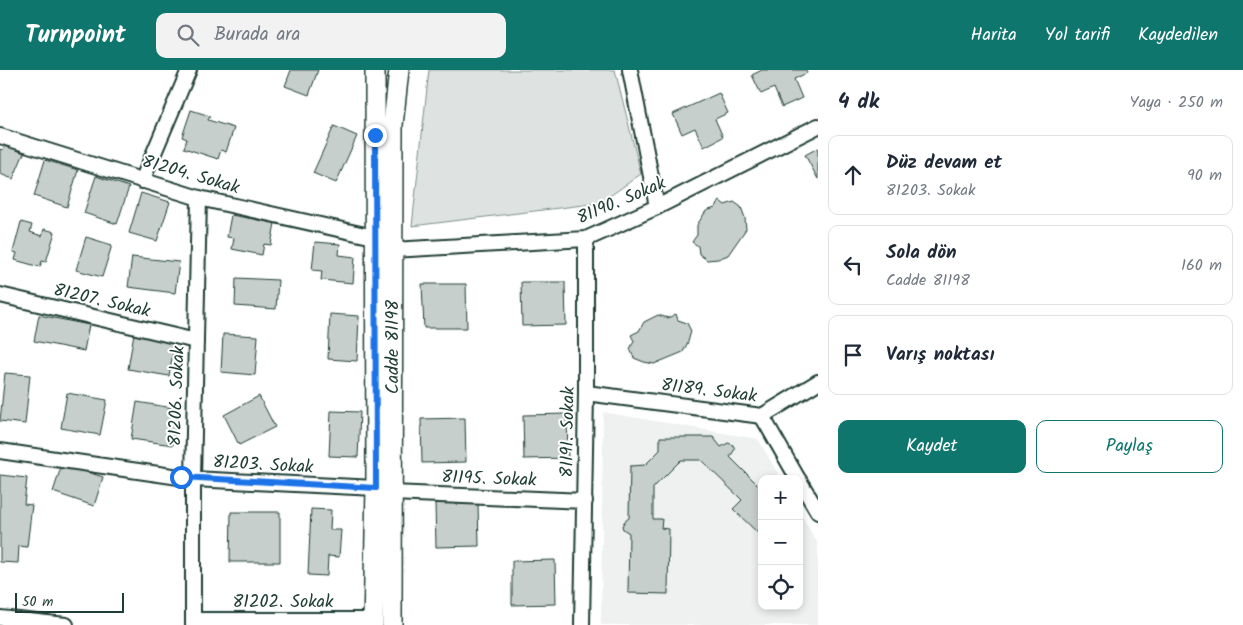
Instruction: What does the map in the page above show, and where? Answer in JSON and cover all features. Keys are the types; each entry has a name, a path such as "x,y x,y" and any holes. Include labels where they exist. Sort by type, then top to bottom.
{"main road":[{"name":"Cadde 81198","path":"375,70 374,237 384,490 392,625"},
{"name":"Cadde 81198","path":"374,622 384,490 392,250 393,125 399,70"}],"street":[{"path":"142,181 189,70"},
{"path":"630,70 657,207"},
{"name":"81190. Sokak","path":"392,250 586,239 657,207 818,126"},
{"name":"81204. Sokak","path":"0,136 199,198 374,237"},
{"name":"81206. Sokak","path":"194,623 193,479 199,198"},
{"name":"81191. Sokak","path":"582,625 586,393 586,239"},
{"name":"81207. Sokak","path":"0,294 196,341"},
{"name":"81189. Sokak","path":"586,393 762,416 818,382"},
{"path":"762,416 796,475"},
{"name":"81203. Sokak","path":"0,450 193,479 384,490"},
{"path":"803,487 818,512"},
{"name":"81195. Sokak","path":"384,490 584,501"},
{"path":"0,618 66,625"},
{"name":"81202. Sokak","path":"194,623 374,622"}],"shaded area":[{"path":"429,70 615,70 641,174 600,203 412,226"},
{"path":"603,412 758,439 779,475 758,475 758,610 803,610 803,518 818,544 818,625 601,625"}],"building":[{"path":"291,70 318,70 309,95 285,86"},
{"path":"762,70 806,70 807,73 794,79 802,98 782,107 774,88 761,94 752,75"},
{"path":"719,93 728,113 715,119 723,137 704,147 695,128 682,134 673,114"},
{"path":"191,110 210,116 208,120 234,128 226,152 221,150 218,159 184,148 187,139 182,137"},
{"path":"334,126 357,136 336,183 313,173"},
{"path":"5,145 24,153 13,179 0,174 0,149 3,150"},
{"path":"818,148 818,179 805,155"},
{"path":"45,160 78,170 67,207 34,196"},
{"path":"96,176 129,187 117,224 84,213"},
{"path":"141,193 170,202 157,241 129,233"},
{"path":"720,201 725,205 734,202 741,207 746,229 728,255 718,259 707,260 699,254 698,246 692,242 697,235 697,225 706,211 715,208"},
{"path":"231,215 275,223 271,245 264,244 262,255 232,249 234,238 227,237"},
{"path":"21,222 32,225 30,232 42,236 44,229 55,232 46,262 42,261 40,267 15,260 17,253 13,252"},
{"path":"86,237 112,245 102,277 76,270"},
{"path":"315,242 340,244 339,255 355,257 353,283 321,280 322,271 312,270"},
{"path":"132,257 179,262 175,293 128,287"},
{"path":"236,278 278,280 276,309 235,306"},
{"path":"521,282 565,282 566,325 522,326"},
{"path":"422,284 466,284 467,328 424,328"},
{"path":"330,314 359,316 357,361 328,359"},
{"path":"676,314 678,320 687,323 691,331 683,352 654,364 634,358 630,349 634,341 631,335 639,331 644,322 658,315 668,318"},
{"path":"39,315 89,325 84,351 34,341"},
{"path":"134,333 175,340 169,376 128,369"},
{"path":"223,334 258,336 255,375 221,372"},
{"path":"5,373 30,375 25,424 0,421"},
{"path":"67,393 107,400 100,435 61,428"},
{"path":"259,396 275,427 239,445 224,415"},
{"path":"137,402 179,409 173,445 131,439"},
{"path":"331,411 360,412 358,457 329,456"},
{"path":"567,414 568,458 524,459 523,415"},
{"path":"465,418 466,462 422,463 421,419"},
{"path":"660,437 713,437 721,447 728,443 733,445 735,449 730,457 758,485 758,533 733,509 742,500 701,460 681,460 653,488 653,519 662,519 661,528 669,529 668,594 628,593 629,533 622,526 629,518 630,466 645,465 660,450"},
{"path":"62,464 103,477 94,506 53,492"},
{"path":"0,475 27,478 24,504 32,505 27,547 19,546 18,563 0,562"},
{"path":"478,502 479,546 436,547 435,503"},
{"path":"311,509 331,510 330,530 341,530 339,557 328,556 327,576 308,575"},
{"path":"231,512 280,512 280,562 230,562"},
{"path":"555,560 556,604 512,605 512,561"}],"route":[{"path":"181,477 376,488 375,135"}]}
